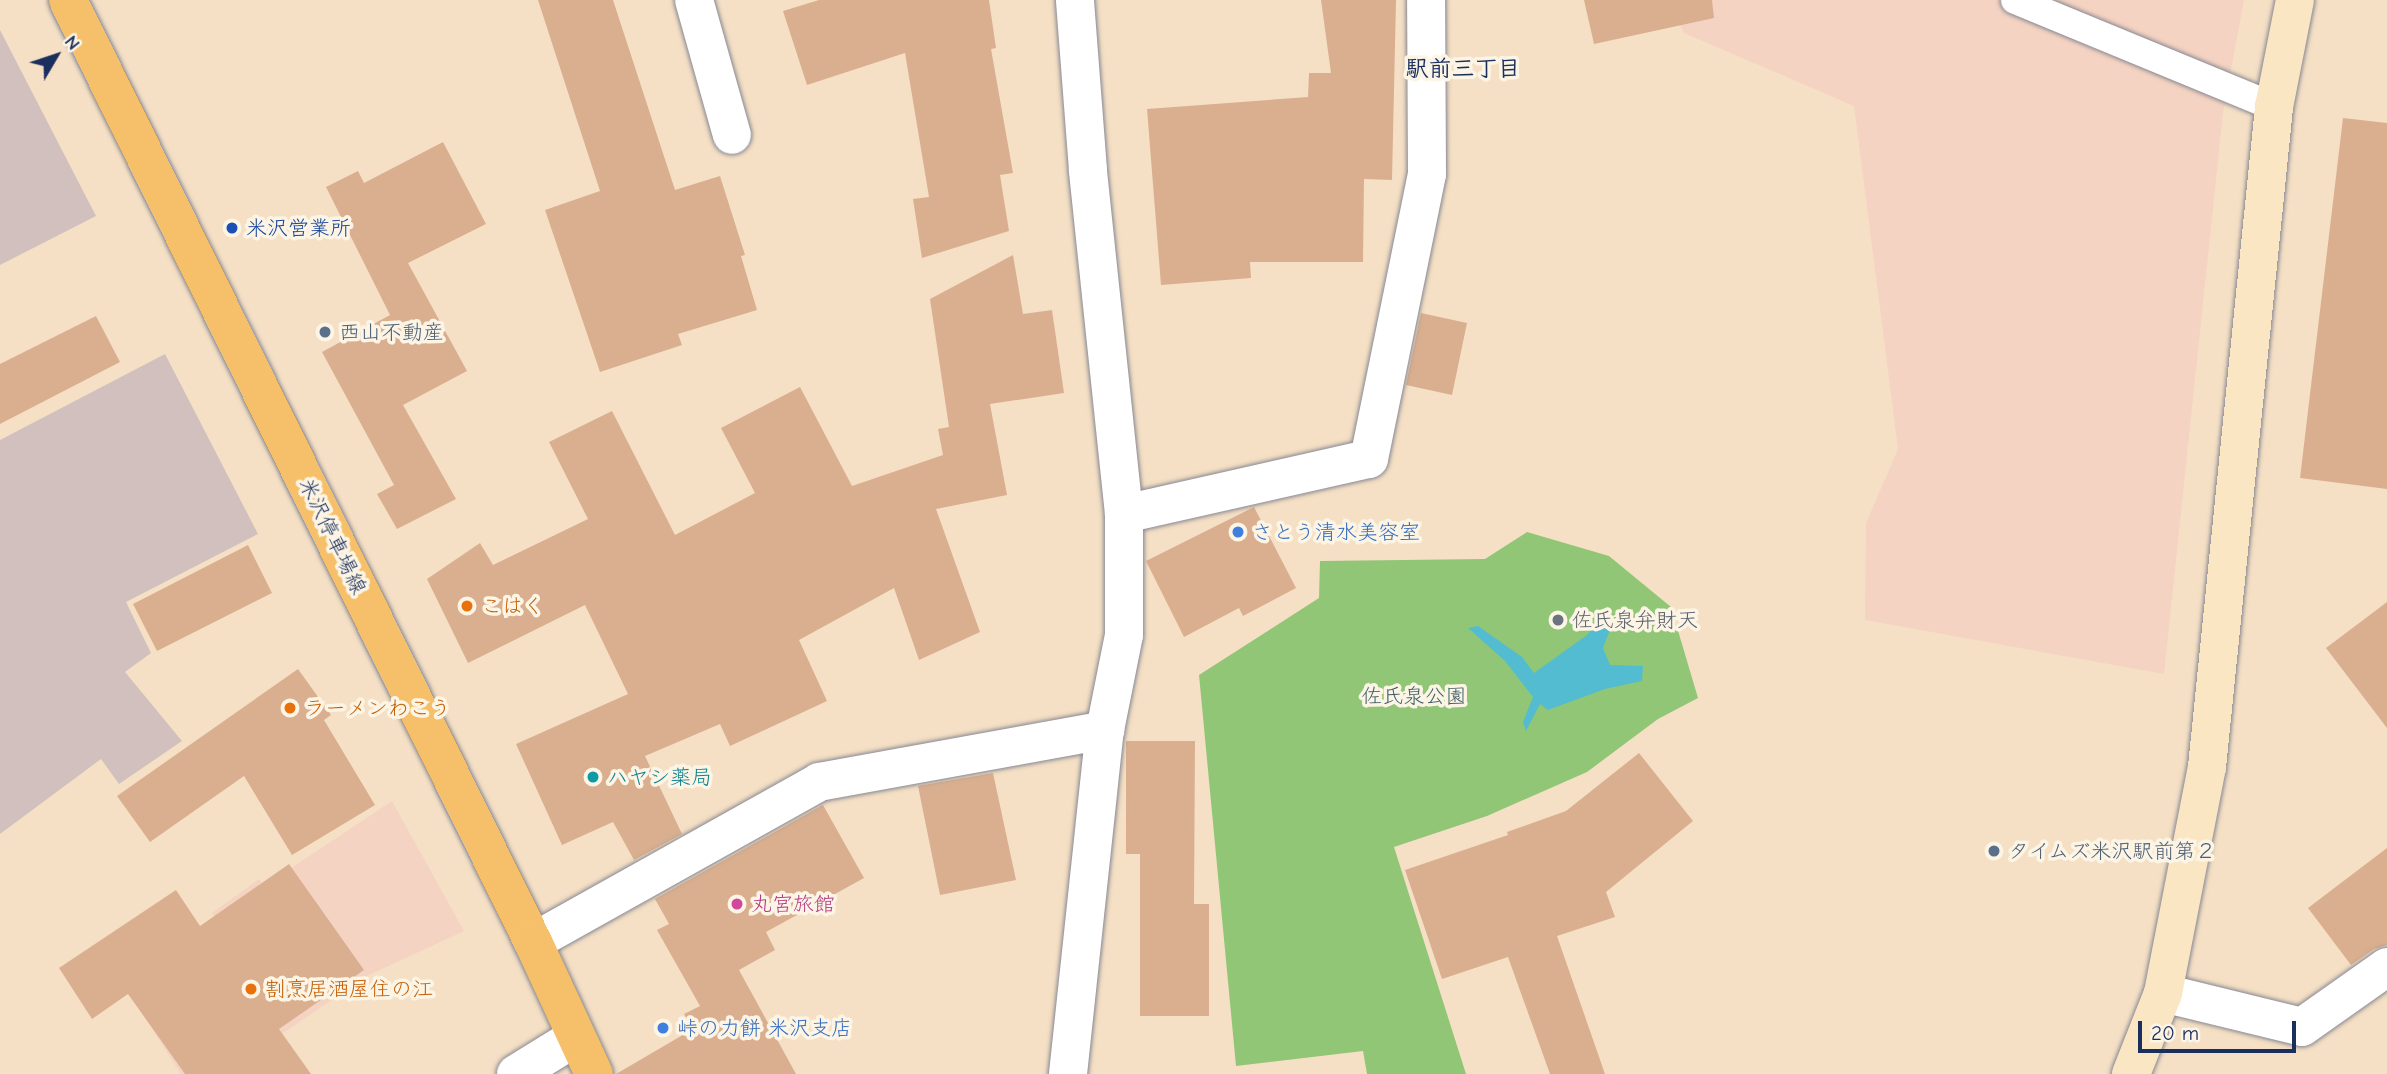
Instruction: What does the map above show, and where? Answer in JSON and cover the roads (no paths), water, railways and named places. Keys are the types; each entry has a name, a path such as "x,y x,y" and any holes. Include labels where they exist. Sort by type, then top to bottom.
{"main road":[{"name":"米沢停車場線","path":"68,0 533,943 594,1074"}],"street":[{"path":"694,0 732,135"},
{"path":"1068,1074 1105,730 1124,635 1124,514 1088,170 1075,0"},
{"path":"1124,514 1369,459 1427,174 1426,0"},
{"path":"2131,1074 2163,993 2207,767 2274,107 2294,0"},
{"path":"533,943 820,782 1105,730"},
{"path":"2163,993 2302,1027 2387,967"},
{"path":"516,1074 576,1037"}],"lane":[{"path":"2015,0 2274,107"}],"water":[{"path":"1599,621 1613,622 1603,648 1610,665 1643,666 1642,681 1605,689 1548,710 1540,704 1526,731 1523,722 1533,697 1505,661 1468,628 1478,626 1522,657 1534,673 1587,635"}],"place":[{"name":"米沢営業所","path":"232,228"},
{"name":"西山不動産","path":"325,332"},
{"name":"さとう清水美容室","path":"1238,532"},
{"name":"こはく","path":"467,606"},
{"name":"佐氏泉弁財天","path":"1558,620"},
{"name":"ラーメンわこう","path":"290,708"},
{"name":"ハヤシ薬局","path":"593,777"},
{"name":"タイムズ米沢駅前第２","path":"1994,851"},
{"name":"丸宮旅館","path":"737,904"},
{"name":"割烹居酒屋住の江","path":"251,989"},
{"name":"峠の力餅 米沢支店","path":"663,1028"}],"district":[{"name":"駅前三丁目","path":"1463,69"}],"park label":[{"name":"佐氏泉公園","path":"1414,696"}]}
